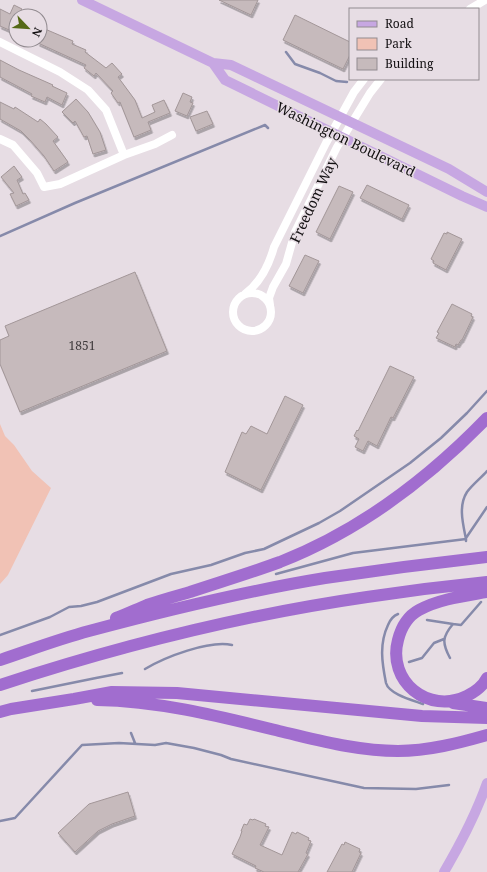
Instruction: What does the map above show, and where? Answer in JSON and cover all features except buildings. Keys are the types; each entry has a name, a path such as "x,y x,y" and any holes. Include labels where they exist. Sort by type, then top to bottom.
{"highway":[{"path":"88,631 147,605 282,561 357,524 411,487 462,443 487,418"},
{"path":"0,660 88,631 191,606 309,581 487,557"},
{"path":"0,685 125,648 192,631 366,597 487,582"},
{"path":"487,592 435,604 418,611 407,620 400,633 396,649 397,664 402,678 411,688 423,696 434,700 487,708"},
{"path":"445,702 458,700 474,692 485,682 487,678"},
{"path":"0,712 112,692 177,693 422,716 487,718"},
{"path":"74,700 116,700 175,707 337,744 374,750 399,751 446,746 487,734"}],"main road":[{"name":"Washington Boulevard","path":"82,0 213,63 231,65 449,169 487,192"},
{"name":"Washington Boulevard","path":"213,63 225,80 487,207"},
{"path":"444,872 464,837 480,803 487,783"}],"street":[{"path":"472,8 485,0"},
{"path":"0,42 60,72 88,90 106,110 124,155"},
{"name":"Freedom Way","path":"245,294 261,279 270,261 274,247 326,143 354,92 363,80"},
{"name":"Freedom Way","path":"270,305 269,298 273,287 286,264 295,232 342,138 370,93 380,80"},
{"path":"0,139 12,145 37,173 44,186 60,184 124,155 155,144 172,135"},
{"path":"245,294 260,294 270,305 270,315 266,324 262,327 253,331 244,329 236,322 233,313 234,304 237,299 245,294"}],"green space":[{"path":"0,424 5,436 14,445 32,471 51,488 8,575 0,584"}],"waterway":[{"path":"286,52 295,64 320,73 336,81 347,82"},
{"path":"0,236 75,203 265,125 268,128"},
{"path":"0,635 50,617 69,607 97,602 171,574 211,565 245,553 264,549 319,523 340,511 410,463 441,438 487,391"},
{"path":"466,539 462,515 464,497 469,489 487,471"},
{"path":"466,538 487,507"},
{"path":"276,574 353,553 466,539 466,541"},
{"path":"450,658 444,640 447,633 453,624 461,625 481,602"},
{"path":"398,614 390,621 383,639 382,654 386,683 388,687 396,693 423,704"},
{"path":"427,620 453,624"},
{"path":"409,662 422,658 434,643 444,639"},
{"path":"145,669 164,659 200,647 222,644 232,645"},
{"path":"32,691 122,673"},
{"path":"131,733 135,743"},
{"path":"0,821 15,818 82,745 119,743 155,745 166,743 194,748 231,759 364,788 416,789 449,785"}]}
